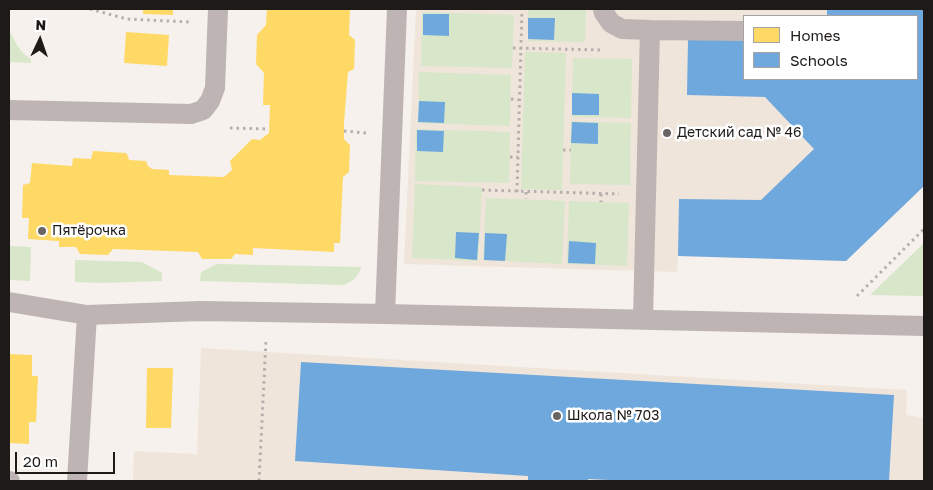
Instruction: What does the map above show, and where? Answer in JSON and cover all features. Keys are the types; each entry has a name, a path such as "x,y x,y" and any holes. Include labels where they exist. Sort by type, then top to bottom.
{"lane":[{"path":"385,314 397,9"},
{"path":"603,9 611,23 622,29 743,31"},
{"path":"9,110 191,114 203,110 210,101 215,88 217,16"},
{"path":"644,320 650,30"},
{"path":"9,302 87,315 200,311 924,326"},
{"path":"77,481 87,315"}],"path":[{"path":"90,9 127,19 217,16"},
{"path":"517,192 522,9"},
{"path":"513,48 650,51"},
{"path":"511,99 519,100"},
{"path":"230,128 269,129"},
{"path":"344,131 372,133"},
{"path":"563,150 570,150"},
{"path":"510,157 518,157"},
{"path":"482,190 647,195"},
{"path":"526,192 526,199"},
{"path":"601,194 601,202"},
{"path":"853,300 924,229"},
{"path":"259,481 267,312"}],"shaded area":[{"name":"Детский сад № 46","path":"416,9 924,9 924,186 846,261 678,256 677,272 404,264"},
{"name":"Школа № 703","path":"201,348 907,390 906,415 924,418 924,481 133,481 134,451 197,454"}],"green space":[{"path":"528,9 586,9 585,42 528,41"},
{"path":"422,12 514,15 512,68 421,66"},
{"path":"9,30 18,47 31,59 31,63 9,62"},
{"path":"525,52 566,53 562,190 521,189"},
{"path":"573,58 632,59 631,118 572,117"},
{"path":"419,72 511,75 510,126 418,123"},
{"path":"571,121 631,123 630,185 570,184"},
{"path":"416,129 510,132 509,183 415,181"},
{"path":"415,184 482,187 478,261 412,258"},
{"path":"486,198 565,201 562,264 483,260"},
{"path":"569,201 629,203 627,266 567,264"},
{"path":"924,243 924,296 870,295"},
{"path":"9,246 31,247 30,281 9,280"},
{"path":"75,260 142,262 162,273 162,281 75,282"},
{"path":"217,264 362,267 353,280 344,285 200,281 201,272"}],"building: Homes":[{"path":"143,9 173,9 173,15 143,14"},
{"path":"267,9 350,9 349,35 355,40 354,69 348,72 344,123 344,139 350,145 349,172 343,177 340,243 334,243 334,252 253,248 253,255 235,254 231,259 202,259 198,252 113,249 108,255 80,254 76,247 59,247 59,241 28,239 29,218 22,218 23,185 30,183 32,163 72,166 73,158 91,159 93,151 126,153 129,160 146,161 152,169 169,170 169,175 224,177 232,170 230,161 252,139 260,140 269,133 270,105 263,105 264,73 256,64 257,35 266,25"},
{"path":"126,32 169,35 167,66 124,63"},
{"path":"9,354 32,355 32,376 38,376 36,422 29,422 29,444 9,443"},
{"path":"147,368 173,368 171,428 146,428"}],"building: Schools":[{"path":"827,9 924,9 924,186 846,261 678,256 679,199 761,200 814,149 765,97 687,95 688,39 743,40 743,80 918,80 918,15 827,15"},
{"path":"423,14 449,14 449,36 423,35"},
{"path":"528,18 555,18 554,40 528,39"},
{"path":"572,93 599,94 599,115 572,115"},
{"path":"419,101 445,102 444,123 418,122"},
{"path":"572,122 598,123 598,144 571,143"},
{"path":"417,130 444,131 443,152 417,151"},
{"path":"456,232 479,233 477,260 455,258"},
{"path":"485,233 507,234 505,261 484,260"},
{"path":"569,241 596,243 595,264 568,263"},
{"name":"Школа № 703","path":"301,362 894,395 889,481 629,481 588,479 588,481 528,481 528,476 295,461"}],"place":[{"name":"Детский сад № 46","path":"667,133"},
{"name":"Пятёрочка","path":"42,231"},
{"name":"Школа № 703","path":"557,416"}]}
